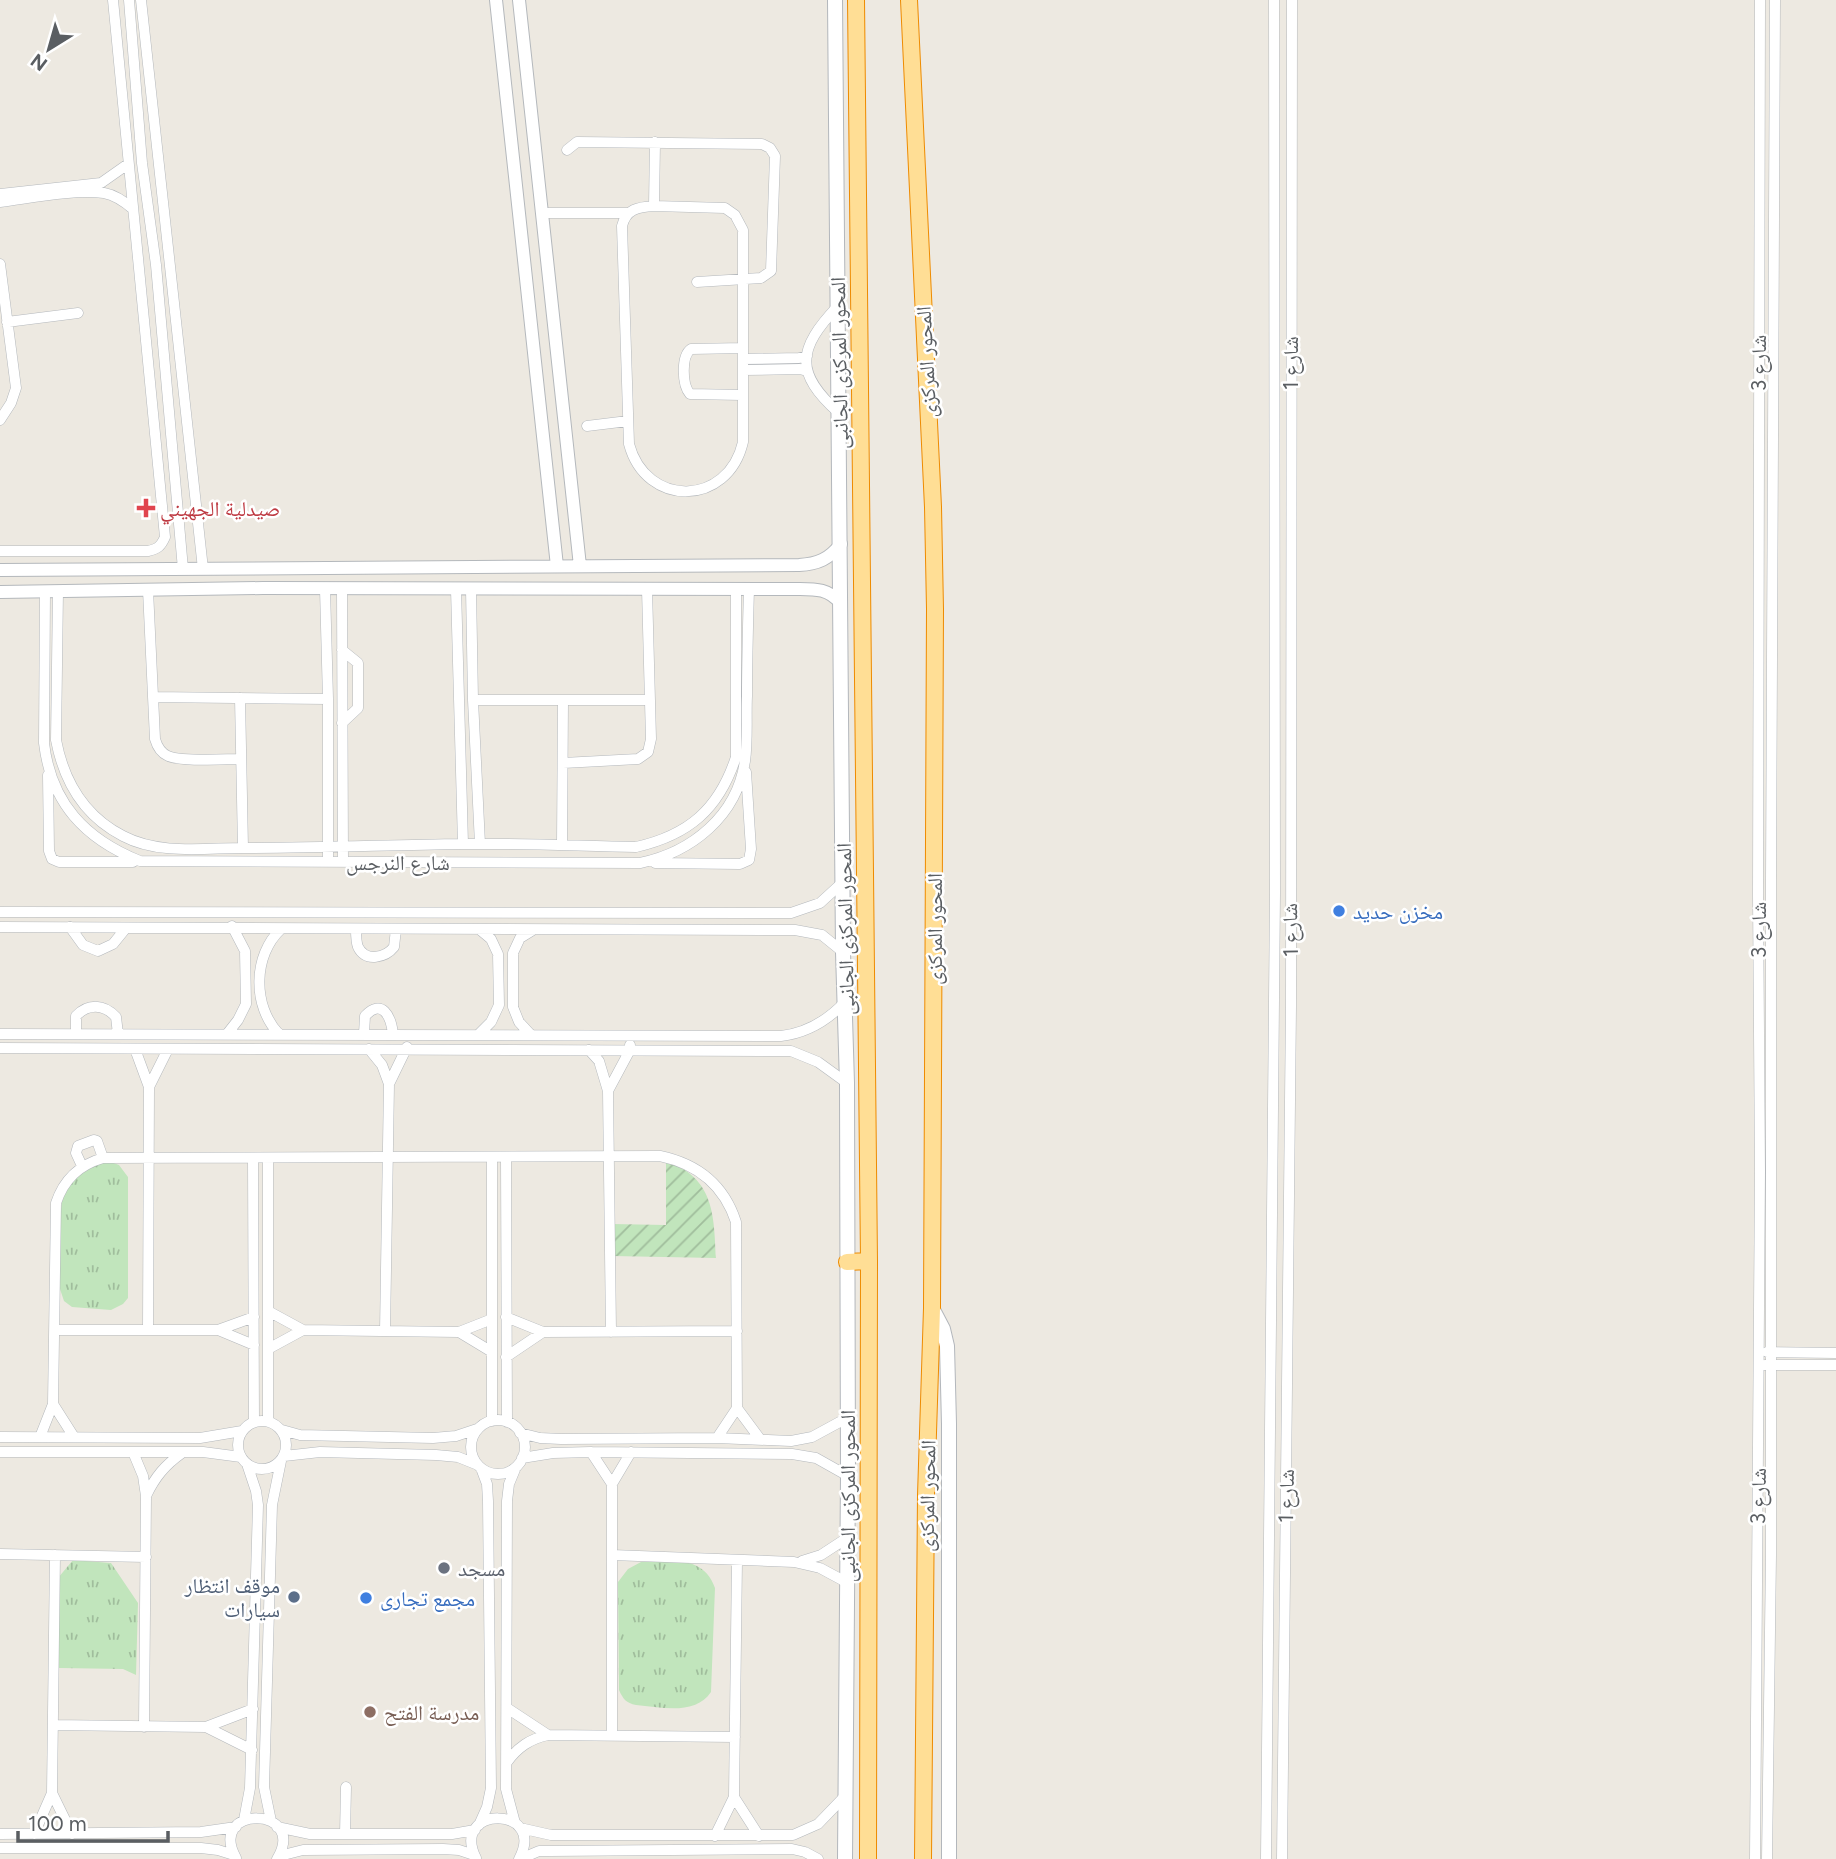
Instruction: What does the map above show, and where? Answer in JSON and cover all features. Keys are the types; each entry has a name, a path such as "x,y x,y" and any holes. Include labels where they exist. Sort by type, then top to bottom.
{"highway":[{"path":"856,0 869,1261 868,1859"},
{"name":"المحور المركزى","path":"909,0 933,507 935,609 932,1308 926,1495 923,1859"},
{"path":"847,1262 869,1261"}],"main road":[{"name":"المحور المركزى الجانبى","path":"835,0 843,952 847,1083 845,1859"},
{"path":"932,1308 943,1329 947,1346 949,1859"}],"street":[{"path":"0,551 149,551 156,549 165,537 113,0"},
{"path":"129,0 142,163 156,265 183,569"},
{"path":"141,0 203,569"},
{"path":"496,0 557,566"},
{"path":"519,0 580,566"},
{"name":"شارع 1","path":"1266,1859 1275,757 1274,0"},
{"name":"شارع 1","path":"1282,1859 1290,1034 1292,0"},
{"name":"شارع 3","path":"1755,1859 1760,0"},
{"name":"شارع 3","path":"1767,1859 1771,1443 1775,0"},
{"path":"117,46 133,44"},
{"path":"567,150 572,143 577,142 654,142 762,144 773,151 772,268 764,278 697,282"},
{"path":"654,142 654,206"},
{"path":"0,194 101,183 128,164"},
{"path":"0,202 79,193 104,193 120,199 133,209"},
{"path":"654,206 720,207 731,211 739,219 743,230 743,442 737,460 719,482 701,490 673,490 647,477 632,453 628,421 621,231 628,213 636,208 654,206"},
{"path":"542,213 628,213"},
{"path":"524,252 533,259 541,258 547,253"},
{"path":"1274,261 1290,261"},
{"path":"0,264 16,388 11,403 0,420"},
{"path":"138,266 156,265"},
{"path":"528,292 537,286 551,291"},
{"path":"838,306 814,335 807,356 807,371 816,391 839,413"},
{"path":"7,322 78,313"},
{"path":"742,396 690,394 685,386 686,352 691,349 807,371"},
{"path":"743,359 807,356"},
{"path":"587,426 628,421"},
{"path":"0,570 799,565 823,561 841,544"},
{"path":"80,570 81,551"},
{"path":"796,589 802,578 799,565"},
{"path":"262,567 262,588"},
{"path":"0,592 262,588 742,588 824,590 841,604"},
{"name":"شارع النرجس","path":"52,591 44,743 48,767 61,799 82,826 109,847 140,862 640,863 674,853 704,835 731,801 741,776 745,759 742,588"},
{"name":"شارع النرجس","path":"52,591 56,740 60,760 67,780 91,813 107,827 125,837 164,848 342,848 463,844 636,847 656,842 692,824 720,794 736,757 742,588"},
{"path":"325,589 328,862"},
{"path":"342,589 343,862"},
{"path":"456,589 463,844"},
{"path":"471,589 480,844"},
{"path":"563,763 638,758 644,756 651,746 647,589"},
{"path":"148,590 155,739 162,752 176,758 241,759"},
{"path":"342,650 355,660 359,668 358,708 342,723"},
{"path":"153,697 328,699"},
{"path":"240,698 243,848"},
{"path":"473,700 650,700"},
{"path":"562,845 563,700"},
{"path":"1275,757 1290,757"},
{"path":"640,863 740,864 749,860 751,849 745,759"},
{"path":"48,767 49,851 52,859 59,862 140,862"},
{"path":"0,912 791,913 820,903 844,882"},
{"path":"227,1034 239,1020 246,1004 246,951 232,928 231,912"},
{"path":"0,927 808,931 822,935 843,952"},
{"path":"70,928 83,945 98,951 113,944 126,928"},
{"path":"279,1034 268,1020 262,1003 261,960 268,943 281,929"},
{"path":"356,929 358,947 365,954 374,957 384,956 394,947 396,929"},
{"path":"478,929 491,939 498,954 499,1005 491,1022 479,1034"},
{"path":"531,1035 519,1022 513,1007 513,953 520,938 534,929"},
{"path":"0,1034 791,1035 831,1018 846,1002"},
{"path":"75,1034 76,1016 93,1007 111,1012 116,1017 118,1034"},
{"path":"364,1034 365,1017 378,1009 388,1014 393,1034"},
{"path":"389,1084 407,1049 407,1034"},
{"path":"608,1091 630,1050 630,1035"},
{"path":"0,1048 791,1051 818,1062 847,1083"},
{"path":"135,1049 149,1087 148,1330"},
{"path":"149,1087 168,1049"},
{"path":"369,1049 382,1065 389,1084 384,1331"},
{"path":"589,1050 599,1061 608,1091 611,1332"},
{"path":"82,1166 76,1153 78,1146 94,1140 103,1158"},
{"path":"40,1437 53,1404 55,1203 65,1182 82,1166 103,1158 660,1156 677,1159 698,1169 718,1186 734,1214 737,1230 737,1408 717,1438"},
{"path":"492,1157 492,1422"},
{"path":"506,1157 507,1422"},
{"path":"253,1158 254,1422"},
{"path":"268,1158 268,1421"},
{"path":"268,1311 303,1330 458,1332 492,1319"},
{"path":"54,1330 218,1330 254,1317"},
{"path":"506,1317 543,1332 737,1331"},
{"path":"218,1330 254,1345"},
{"path":"268,1349 303,1330"},
{"path":"458,1332 492,1352"},
{"path":"506,1357 543,1332"},
{"path":"1758,1352 1836,1353"},
{"path":"1758,1365 1836,1365"},
{"path":"53,1404 75,1437"},
{"path":"737,1408 760,1440"},
{"path":"0,1437 200,1438 242,1431 254,1422 268,1421 282,1430 300,1435 433,1438 456,1436 492,1422 507,1422 520,1433 561,1440 717,1438 791,1441 812,1437 848,1418"},
{"path":"476,1857 472,1842 487,1807 491,1788 488,1501 487,1484 471,1451 477,1429"},
{"path":"282,1430 287,1443 272,1505 264,1787 274,1824 282,1838 278,1857 303,1850 443,1849 459,1850 476,1857"},
{"path":"235,1857 231,1844 250,1788 258,1505 255,1484 238,1444 242,1431"},
{"path":"519,1859 524,1844 508,1797 506,1708 507,1501 509,1484 524,1449 520,1433"},
{"path":"1758,1443 1771,1443"},
{"path":"0,1452 203,1452 244,1461 262,1469 272,1467 282,1459 320,1452 436,1455 458,1457 487,1472 502,1474 516,1467"},
{"path":"133,1452 143,1476 146,1496 144,1727"},
{"path":"522,1458 553,1453 591,1452 805,1455 816,1458 848,1476"},
{"path":"591,1452 612,1484"},
{"path":"612,1734 612,1484 631,1452"},
{"path":"146,1496 154,1479 182,1453"},
{"path":"794,1562 821,1555 847,1538"},
{"path":"0,1554 146,1557"},
{"path":"34,1834 52,1793 55,1555"},
{"path":"612,1555 794,1562 820,1568 846,1583"},
{"path":"715,1836 734,1797 737,1560"},
{"path":"1756,1665 1770,1665"},
{"path":"506,1708 548,1735"},
{"path":"53,1726 206,1727 253,1709"},
{"path":"206,1727 252,1750"},
{"path":"506,1762 526,1742 548,1735 735,1737"},
{"path":"345,1835 346,1787"},
{"path":"52,1793 72,1834"},
{"path":"0,1834 201,1832 260,1817 302,1834 452,1834 477,1827 497,1817 517,1826 551,1835 793,1835 810,1829 825,1818 845,1796"},
{"path":"734,1797 759,1836"},
{"path":"0,1848 201,1848 218,1850 235,1857"},
{"path":"519,1859 549,1851 647,1855 792,1849 818,1859"}],"green space":[{"path":"108,1161 119,1165 128,1177 128,1298 111,1310 72,1307 64,1301 60,1289 62,1201 69,1181 77,1174"},
{"path":"666,1161 694,1177 708,1199 712,1212 716,1258 612,1256 612,1224 666,1225"},
{"path":"73,1560 111,1563 138,1603 136,1675 123,1669 59,1668 53,1676 58,1578"},
{"path":"674,1561 694,1565 710,1577 715,1588 711,1692 696,1704 677,1708 636,1705 625,1700 619,1690 618,1582 628,1569 641,1562"}],"place":[{"name":"صيدلية الجهيني","path":"146,508"},
{"name":"مخزن حديد","path":"1339,911"},
{"name":"مسجد","path":"444,1568"},
{"name":"موقف انتظار سيارات","path":"294,1597"},
{"name":"مجمع تجارى","path":"366,1598"},
{"name":"مدرسة الفتح","path":"370,1712"}]}
